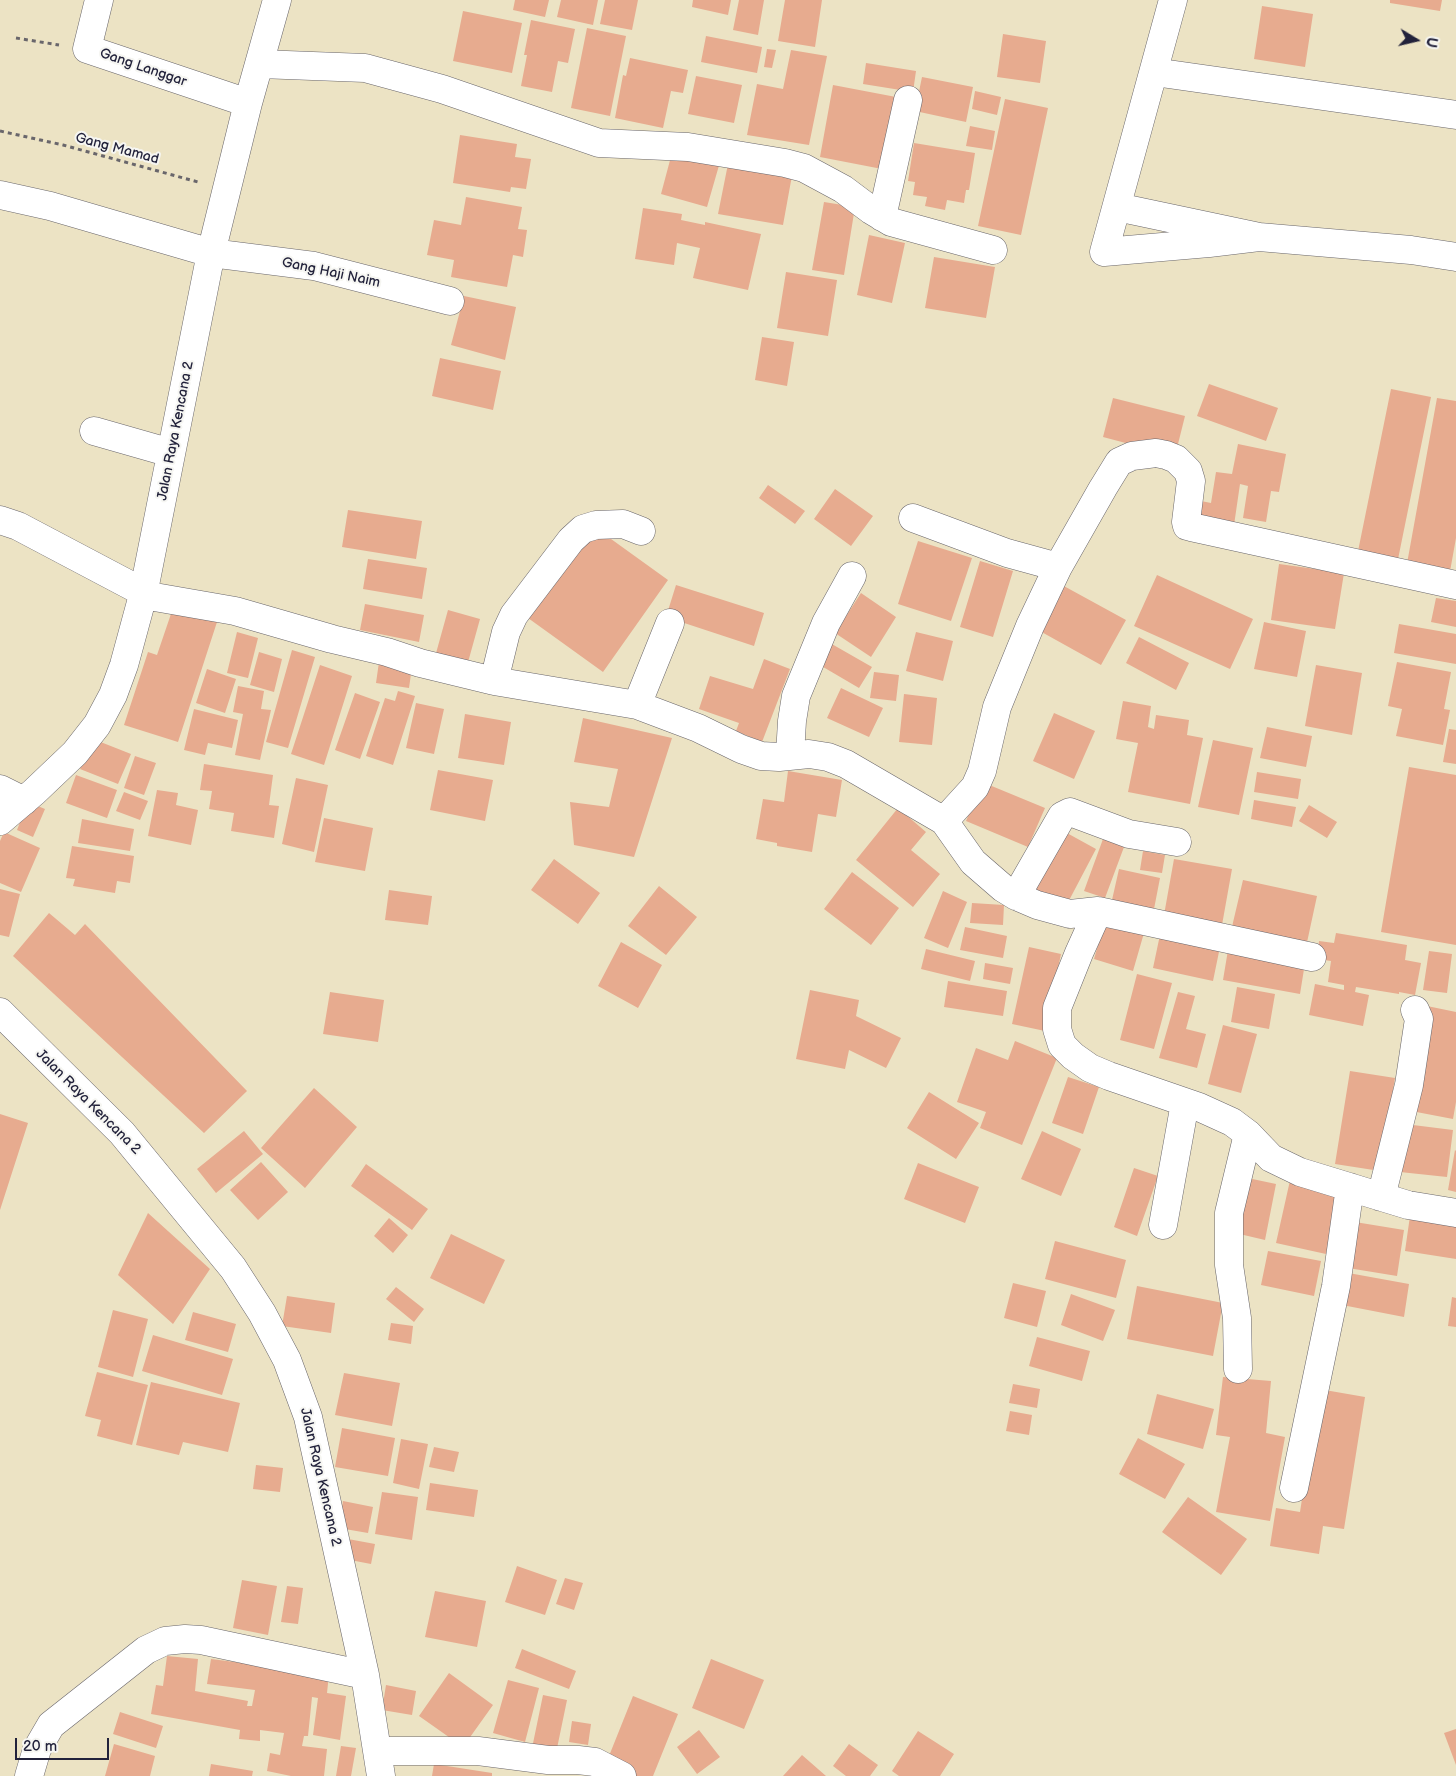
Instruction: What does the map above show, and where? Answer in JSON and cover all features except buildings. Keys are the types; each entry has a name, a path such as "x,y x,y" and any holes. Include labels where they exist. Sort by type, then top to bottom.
{"street":[{"name":"Gang Langgar","path":"99,0 87,49 248,103"},
{"name":"Jalan Raya Kencana 2","path":"0,821 12,795 74,753 97,725 113,695 124,665 143,593 211,253 248,103 277,0"},
{"path":"1173,0 1104,252 1209,244 1259,237"},
{"path":"260,64 365,68 442,89 599,143 688,147 785,163 804,168 829,181 891,222 993,250"},
{"path":"1154,72 1456,116"},
{"path":"882,217 908,100"},
{"name":"Gang Haji Naim","path":"0,195 50,206 211,253 314,266 450,301"},
{"path":"1117,207 1259,237 1411,250 1456,257"},
{"path":"94,430 171,453"},
{"path":"944,821 975,787 982,771 996,707 1030,626 1058,567 1102,488 1119,462 1132,456 1156,453 1166,455 1176,459 1188,471 1191,480 1187,526 1456,585"},
{"path":"913,518 1007,553 1058,567"},
{"path":"0,520 18,526 143,593 234,611 420,663 494,681 637,704 698,728 740,749 760,756 779,757 808,754 822,756 846,764 944,821 972,862 1003,888 1037,905 1070,914 1098,911 1312,957"},
{"path":"494,681 501,646 514,615 571,540 583,529 596,525 624,524 641,531"},
{"path":"790,755 796,696 826,623 852,576"},
{"path":"637,704 670,623"},
{"path":"1016,896 1062,816 1070,812 1129,834 1177,842"},
{"path":"1098,911 1079,953 1058,1008 1057,1029 1062,1045 1073,1056 1090,1068 1138,1087 1185,1102 1232,1122 1248,1134 1272,1158 1300,1172 1381,1197 1456,1213"},
{"path":"1381,1197 1410,1085 1419,1019 1415,1010"},
{"name":"Jalan Raya Kencana 2","path":"0,1012 13,1034 122,1133 233,1268 262,1313 283,1352 308,1417 365,1675 380,1764"},
{"path":"1163,1225 1185,1102"},
{"path":"1238,1368 1237,1318 1229,1265 1229,1213 1248,1134"},
{"path":"1294,1488 1336,1286 1350,1187"},
{"path":"29,1776 37,1749 51,1725 146,1650 165,1641 201,1640 365,1675"},
{"path":"380,1764 478,1751 548,1760 595,1762 622,1776"}],"path":[{"path":"16,38 87,49"},
{"name":"Gang Mamad","path":"0,131 72,148 228,190"}]}
